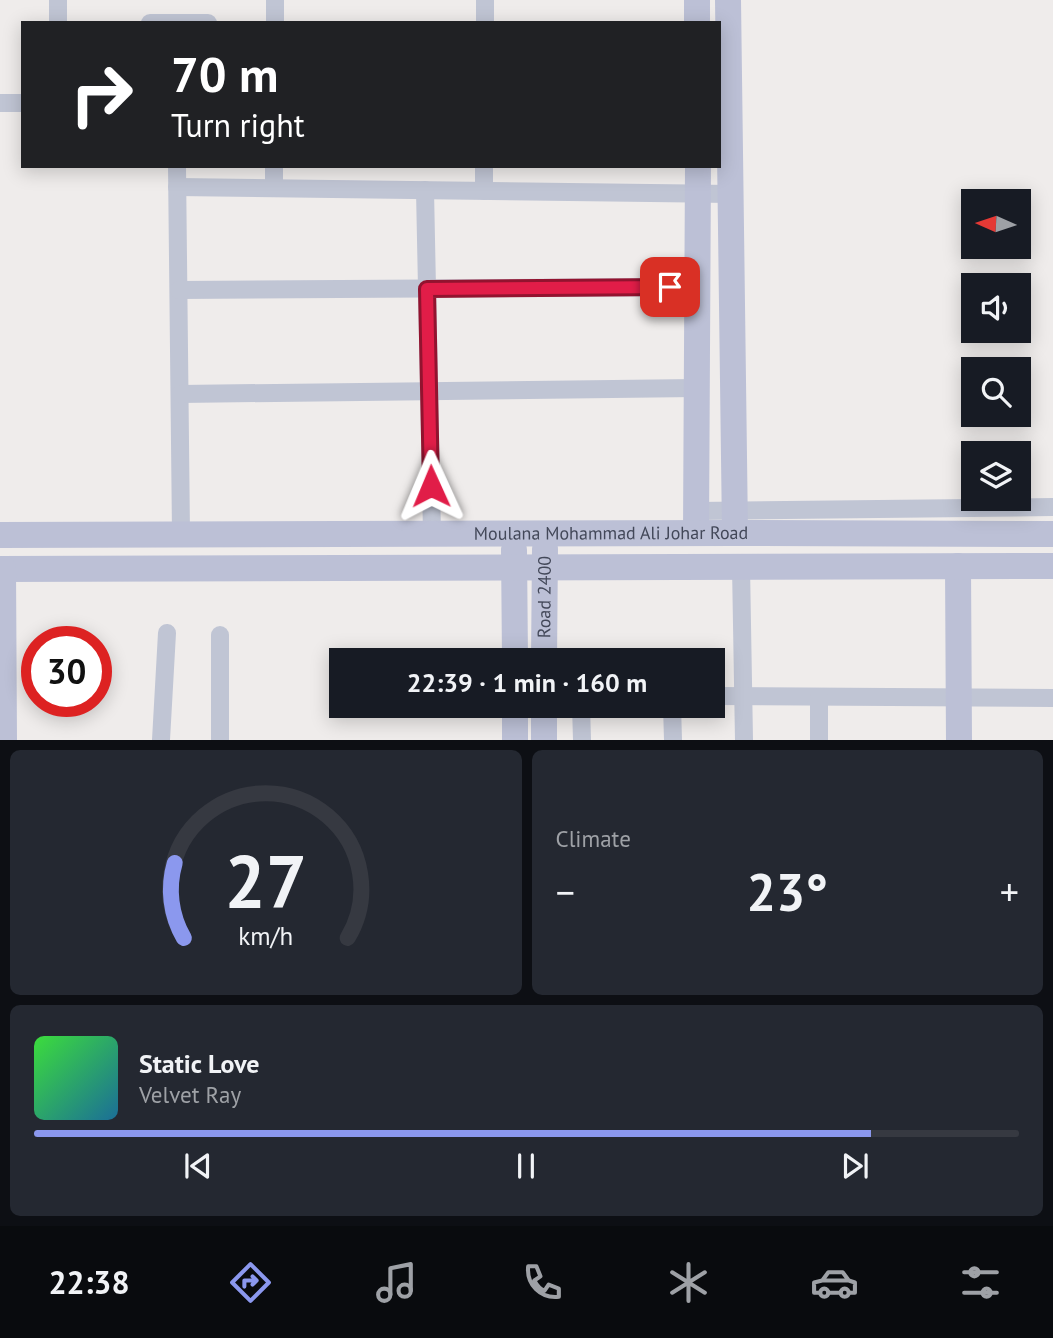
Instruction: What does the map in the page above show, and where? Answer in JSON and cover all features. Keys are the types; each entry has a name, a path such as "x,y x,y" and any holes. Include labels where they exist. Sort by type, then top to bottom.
{"main road":[{"path":"697,0 697,21"},
{"path":"728,0 735,522"},
{"path":"696,522 698,168"},
{"name":"Moulana Mohammad Ali Johar Road","path":"0,535 545,533 696,522 1053,534"},
{"name":"Road 2400","path":"514,533 514,648"},
{"name":"Road 2400","path":"544,648 545,533"},
{"path":"958,566 959,740"},
{"name":"Moulana Mohammad Ali Johar Road","path":"2,569 1053,566"},
{"path":"2,569 4,740"},
{"path":"515,718 515,740"},
{"path":"544,718 544,740"}],"street":[{"path":"58,0 58,21"},
{"path":"275,0 275,21"},
{"path":"485,0 485,21"},
{"path":"0,103 21,103"},
{"path":"177,168 181,534"},
{"path":"274,168 274,188"},
{"path":"484,168 484,191"},
{"path":"177,187 731,194"},
{"path":"425,190 432,534"},
{"path":"178,290 697,287"},
{"path":"180,394 696,388"},
{"path":"735,522 1053,507"},
{"path":"741,566 744,740"},
{"path":"161,740 167,633"},
{"path":"220,635 220,740"},
{"path":"725,696 1053,698"},
{"path":"819,696 819,740"},
{"path":"581,718 582,740"},
{"path":"672,718 673,740"}],"route":[{"path":"431,486 427,289 670,287"}]}
